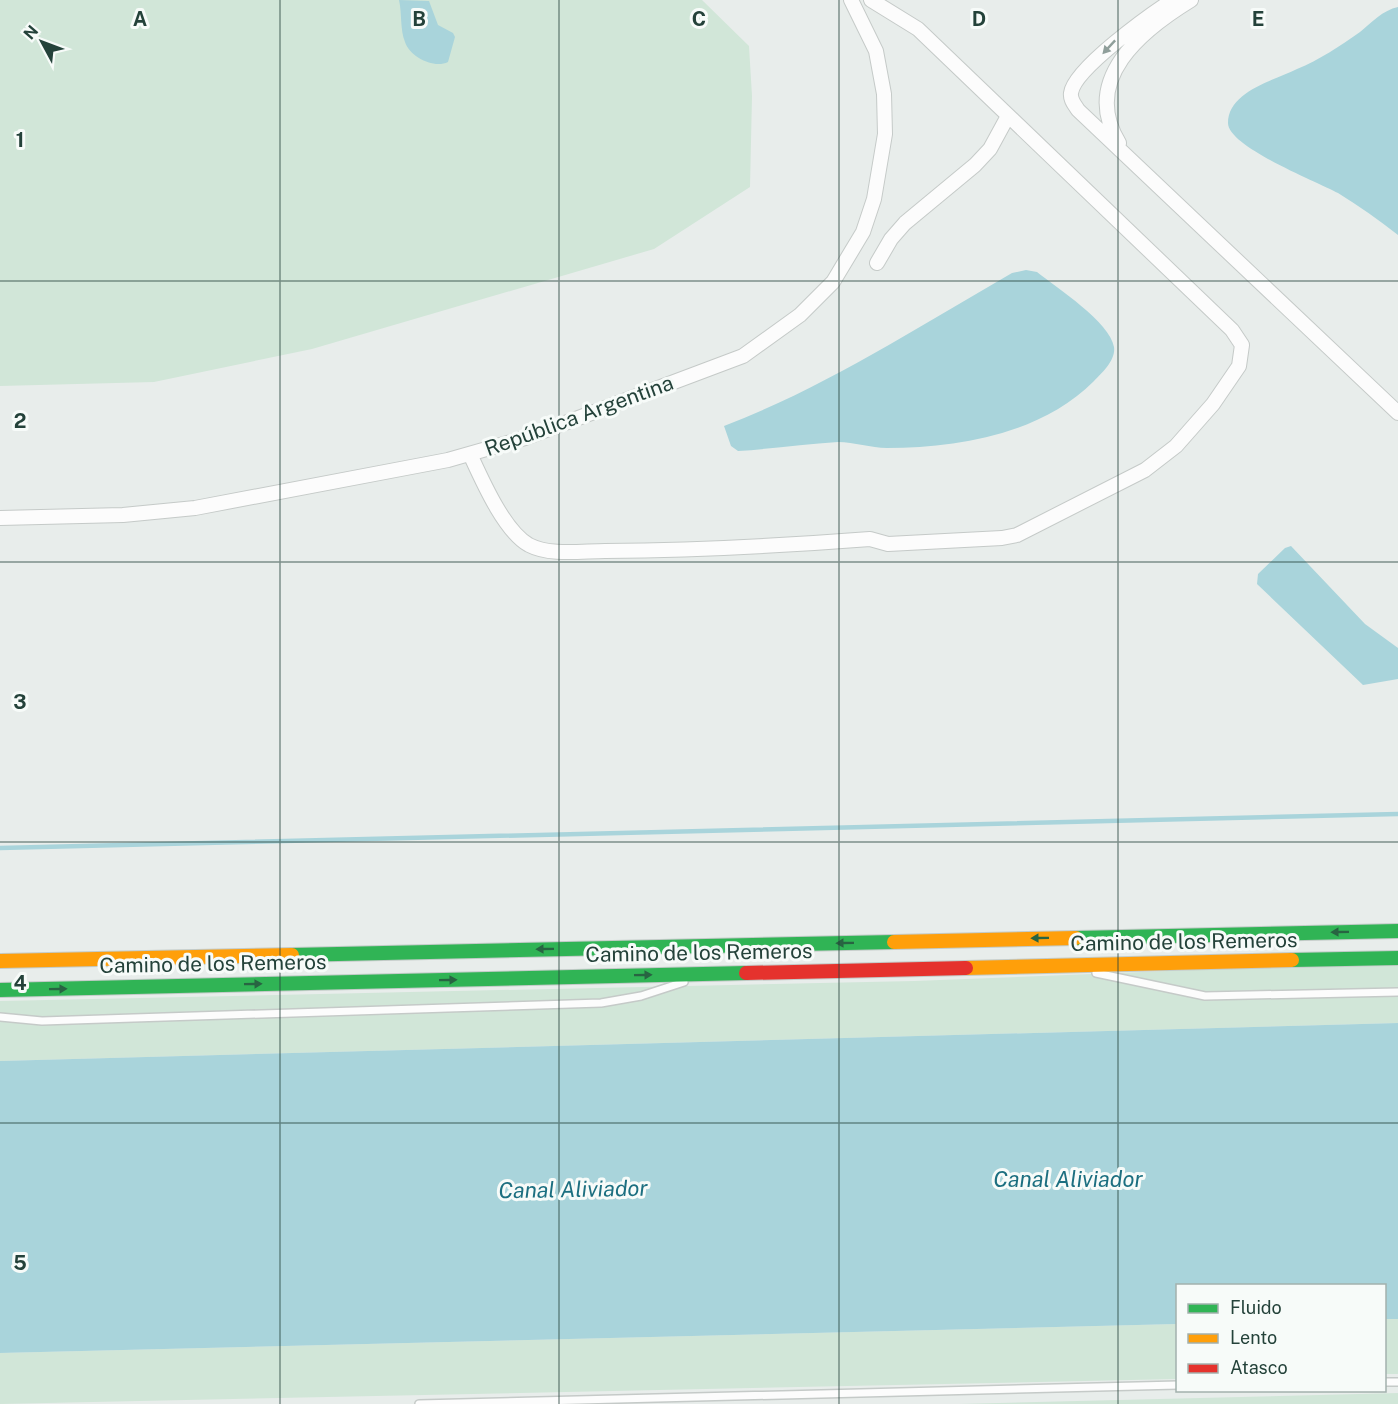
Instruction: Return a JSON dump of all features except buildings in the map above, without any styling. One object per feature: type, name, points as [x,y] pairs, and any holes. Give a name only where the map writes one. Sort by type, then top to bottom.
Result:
[{"type":"main road","name":"Camino de los Remeros","points":[[0,961],[1398,931]]},
{"type":"main road","name":"Camino de los Remeros","points":[[0,990],[1398,958]]},
{"type":"street","name":"República Argentina","points":[[0,518],[123,515],[195,508],[470,454],[525,438],[743,356],[800,315],[833,282],[863,232],[874,199],[885,134],[884,94],[876,51],[851,0]]},
{"type":"street","points":[[470,454],[485,487],[517,537],[530,546],[546,550],[751,549],[870,539],[888,544],[1002,538],[1017,535],[1145,471],[1176,446],[1213,404],[1239,366],[1242,345],[1232,330],[1192,289],[918,29],[871,0]]},
{"type":"street","points":[[1173,0],[1116,40],[1071,92],[1071,100],[1078,110],[1398,413]]},
{"type":"street","points":[[1125,153],[1109,121],[1110,80],[1126,51],[1143,32],[1191,0]]},
{"type":"street","points":[[877,263],[891,239],[905,223],[975,165],[990,149],[1008,116]]},
{"type":"lane","points":[[1065,966],[1205,996],[1398,992]]},
{"type":"lane","points":[[0,1017],[42,1021],[602,1003],[641,996],[707,974]]},
{"type":"lane","points":[[419,1404],[1176,1384]]},
{"type":"green space","points":[[0,0],[702,0],[749,46],[752,96],[750,187],[654,249],[312,349],[154,382],[0,386]]},
{"type":"green space","points":[[1398,966],[1398,1023],[0,1061],[0,1001],[914,981],[1218,969]]},
{"type":"green space","points":[[1386,1319],[1398,1319],[1398,1374],[1386,1374]]},
{"type":"green space","points":[[1176,1324],[1176,1379],[0,1404],[0,1353]]},
{"type":"green space","points":[[1398,1393],[1398,1404],[959,1404]]},
{"type":"water","points":[[399,0],[429,1],[438,25],[453,33],[455,37],[448,62],[430,63],[417,57],[408,47],[402,32]]},
{"type":"water","points":[[1398,7],[1398,235],[1338,193],[1276,163],[1242,143],[1232,132],[1228,123],[1230,112],[1236,103],[1254,88],[1321,57],[1360,32],[1382,14]]},
{"type":"water","points":[[1026,270],[1037,272],[1082,306],[1103,327],[1114,347],[1113,357],[1101,374],[1073,399],[1049,414],[998,434],[942,445],[887,448],[838,442],[738,451],[731,446],[724,426],[835,375],[1012,273]]},
{"type":"water","points":[[1291,546],[1365,624],[1398,648],[1398,679],[1363,685],[1257,584],[1258,574],[1285,548]]},
{"type":"water","name":"Canal Aliviador","points":[[1398,1023],[1398,1319],[1386,1319],[1386,1284],[1176,1284],[1176,1324],[0,1353],[0,1061]]},
{"type":"waterway","points":[[0,848],[1398,814]]},
{"type":"traffic: fast","points":[[1076,938],[1398,931]]},
{"type":"traffic: fast","points":[[292,955],[894,942]]},
{"type":"traffic: fast","points":[[1292,960],[1398,958]]},
{"type":"traffic: fast","points":[[0,990],[746,973]]},
{"type":"traffic: slow","points":[[894,942],[1076,938]]},
{"type":"traffic: slow","points":[[0,961],[292,955]]},
{"type":"traffic: slow","points":[[966,968],[1292,960]]},
{"type":"traffic: jam","points":[[746,973],[966,968]]}]
